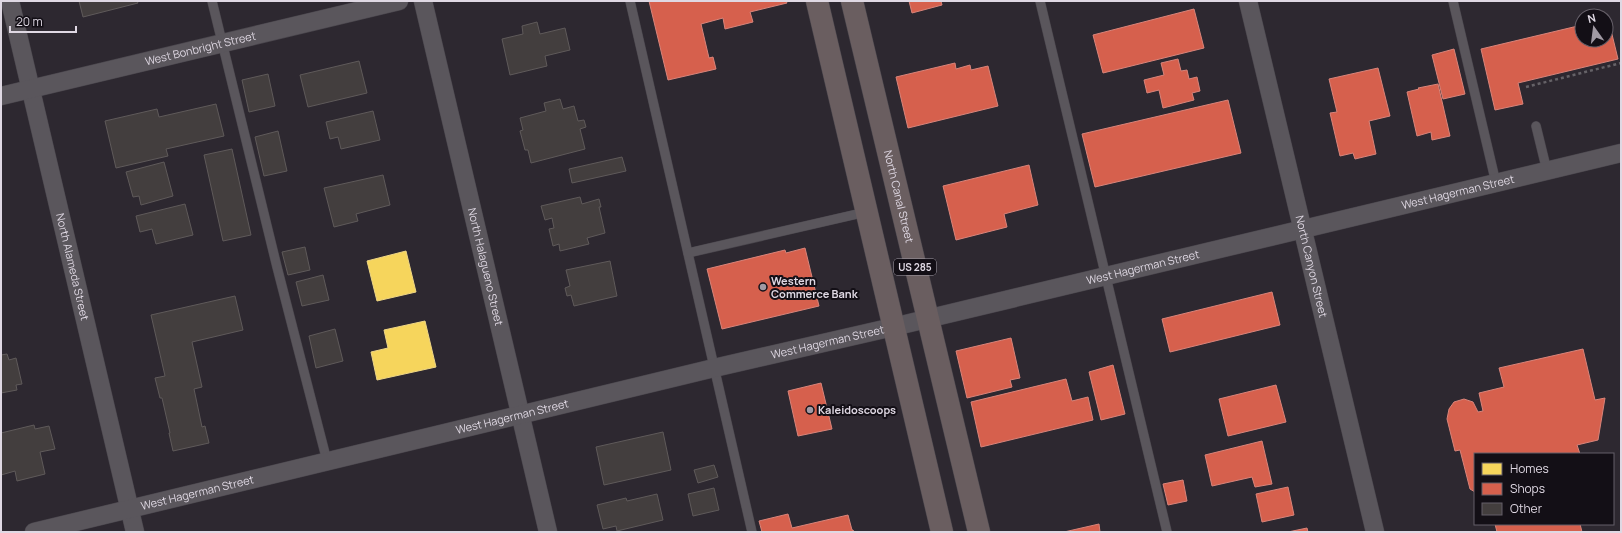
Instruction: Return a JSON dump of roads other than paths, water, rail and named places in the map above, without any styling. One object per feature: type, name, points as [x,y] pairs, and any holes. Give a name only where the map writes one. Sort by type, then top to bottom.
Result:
[{"type":"highway","name":"US 285","points":[[816,1],[942,532]]},
{"type":"highway","name":"North Canal Street","points":[[852,1],[979,532]]},
{"type":"street","name":"North Alameda Street","points":[[10,1],[135,532]]},
{"type":"street","name":"West Bonbright Street","points":[[1,96],[399,1]]},
{"type":"street","name":"North Halagueno Street","points":[[423,1],[548,532]]},
{"type":"street","name":"North Canyon Street","points":[[1248,1],[1374,532]]},
{"type":"street","name":"West Hagerman Street","points":[[34,532],[521,416],[714,368],[894,327],[1302,228],[1621,153]]},
{"type":"lane","points":[[212,1],[277,267],[327,461]]},
{"type":"lane","points":[[630,1],[752,532]]},
{"type":"lane","points":[[1040,1],[1167,532]]},
{"type":"lane","points":[[1453,1],[1496,183]]},
{"type":"lane","points":[[1536,126],[1546,171]]},
{"type":"lane","points":[[688,253],[866,212]]},
{"type":"place","name":"Western Commerce Bank","points":[[763,287]]},
{"type":"place","name":"Kaleidoscoops","points":[[810,410]]}]
